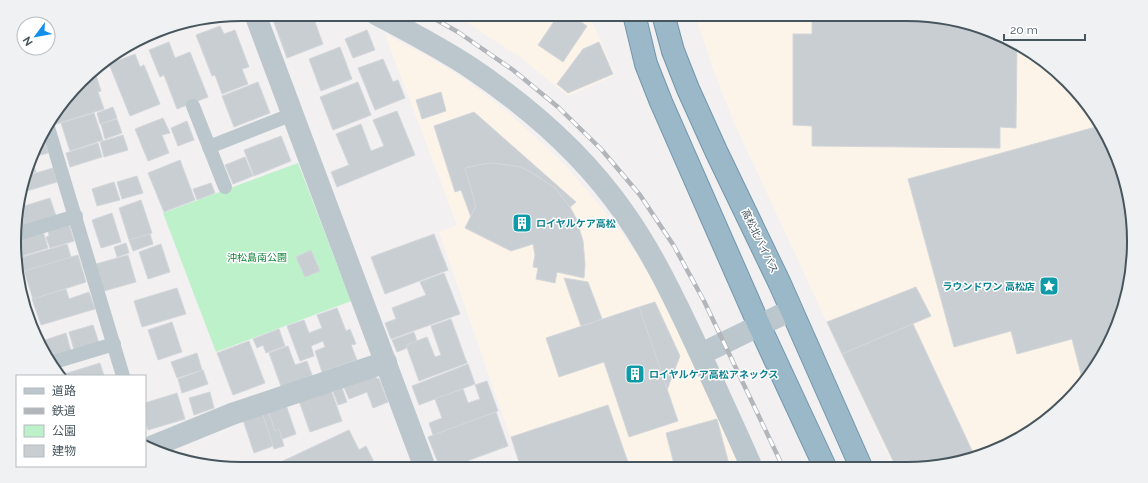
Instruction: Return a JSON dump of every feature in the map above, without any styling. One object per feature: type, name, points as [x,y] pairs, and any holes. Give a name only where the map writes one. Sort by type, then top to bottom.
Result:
[{"type":"highway","points":[[636,21],[646,64],[661,102],[759,325],[823,462]]},
{"type":"highway","name":"高松北バイパス","points":[[665,21],[673,51],[688,89],[792,310],[859,462]]},
{"type":"street","points":[[258,21],[423,462]]},
{"type":"street","points":[[389,21],[471,68],[506,93],[572,151],[599,180],[625,214],[646,247],[675,301],[701,354],[749,462]]},
{"type":"street","points":[[701,354],[792,310]]},
{"type":"street","points":[[156,445],[232,414],[386,362]]},
{"type":"lane","points":[[193,106],[225,187]]},
{"type":"lane","points":[[209,147],[292,114]]},
{"type":"lane","points":[[50,133],[123,375]]},
{"type":"lane","points":[[21,233],[76,216]]},
{"type":"lane","points":[[56,361],[114,344]]},
{"type":"shaded area","points":[[465,21],[592,21],[615,75],[568,96],[524,60]]},
{"type":"shaded area","points":[[697,21],[921,21],[950,25],[991,38],[1029,58],[1052,76],[1072,96],[1090,119],[1110,157],[1097,352],[1090,364],[1072,387],[1052,407],[1029,425],[991,445],[950,458],[921,462],[892,462],[733,120],[713,69]]},
{"type":"shaded area","points":[[385,34],[429,57],[463,78],[498,104],[562,162],[614,222],[636,253],[666,304],[738,462],[519,462],[439,232],[457,225]]},
{"type":"green space","name":"沖松島南公園","points":[[298,163],[351,301],[216,352],[163,213]]},
{"type":"building","points":[[273,21],[315,21],[323,44],[287,58]]},
{"type":"building","points":[[554,21],[580,21],[587,26],[563,62],[538,45]]},
{"type":"building","points":[[812,21],[921,21],[950,25],[991,38],[1017,51],[1016,128],[1000,127],[1000,148],[812,146],[812,126],[793,125],[793,34],[812,34]]},
{"type":"building","points":[[220,26],[224,34],[235,30],[249,67],[242,69],[248,84],[222,94],[215,75],[212,76],[196,35]]},
{"type":"building","points":[[367,30],[375,50],[353,58],[345,39]]},
{"type":"building","points":[[169,42],[175,58],[190,52],[208,97],[177,109],[164,75],[160,77],[149,50]]},
{"type":"building","points":[[599,42],[613,74],[568,93],[557,84],[583,49]]},
{"type":"building","points":[[340,47],[352,79],[321,91],[309,59]]},
{"type":"building","points":[[135,54],[140,67],[144,65],[160,104],[130,116],[109,65]]},
{"type":"building","points":[[383,59],[393,82],[398,80],[405,98],[375,110],[358,68]]},
{"type":"building","points":[[96,76],[101,91],[98,92],[104,109],[56,124],[58,119],[76,96]]},
{"type":"building","points":[[258,82],[270,113],[234,127],[222,96]]},
{"type":"building","points":[[358,82],[371,115],[333,130],[320,97]]},
{"type":"building","points":[[441,92],[446,111],[422,119],[416,100]]},
{"type":"building","points":[[113,107],[117,118],[100,124],[97,113]]},
{"type":"building","points":[[397,111],[415,155],[337,187],[331,172],[349,165],[336,134],[361,124],[371,151],[384,146],[373,120]]},
{"type":"building","points":[[474,112],[576,202],[570,207],[555,188],[521,167],[492,163],[478,165],[465,168],[476,206],[471,217],[461,190],[455,192],[434,126]]},
{"type":"building","points":[[94,113],[103,140],[70,151],[61,123]]},
{"type":"building","points":[[163,118],[170,133],[162,135],[169,153],[148,161],[135,129]]},
{"type":"building","points":[[117,119],[122,133],[105,139],[101,124]]},
{"type":"building","points":[[187,121],[194,140],[178,146],[171,128]]},
{"type":"building","points":[[1095,127],[1110,157],[1123,198],[1127,227],[1127,256],[1123,285],[1110,326],[1097,352],[1081,376],[1072,339],[1017,354],[1011,331],[954,347],[908,179]]},
{"type":"building","points":[[123,135],[128,150],[104,157],[100,142]]},
{"type":"building","points":[[281,136],[291,161],[254,176],[244,150]]},
{"type":"building","points":[[45,143],[48,153],[39,155]]},
{"type":"building","points":[[98,143],[102,157],[70,167],[66,153]]},
{"type":"building","points":[[245,157],[253,176],[233,184],[225,165]]},
{"type":"building","points":[[180,160],[195,200],[164,212],[148,173]]},
{"type":"building","name":"ロイヤルケア高松","points":[[492,163],[521,167],[555,188],[570,207],[576,218],[583,241],[585,264],[584,278],[557,272],[555,283],[536,279],[538,268],[533,267],[535,255],[533,244],[511,251],[465,228],[476,206],[465,168]]},
{"type":"building","points":[[53,168],[57,182],[27,191],[32,174]]},
{"type":"building","points":[[137,176],[143,193],[122,199],[117,182]]},
{"type":"building","points":[[114,182],[120,200],[97,206],[92,189]]},
{"type":"building","points":[[211,183],[215,193],[197,200],[193,189]]},
{"type":"building","points":[[50,198],[56,216],[21,228],[24,206]]},
{"type":"building","points":[[141,200],[152,233],[129,240],[119,208]]},
{"type":"building","points":[[112,213],[121,242],[101,248],[92,220]]},
{"type":"building","points":[[69,223],[74,241],[50,248],[46,237],[49,236],[48,230]]},
{"type":"building","points":[[43,231],[48,248],[22,256],[21,239]]},
{"type":"building","points":[[150,234],[153,244],[133,251],[129,240]]},
{"type":"building","points":[[434,234],[448,270],[385,294],[371,257]]},
{"type":"building","points":[[126,243],[129,253],[117,257],[114,247]]},
{"type":"building","points":[[67,244],[71,257],[23,272],[21,257]]},
{"type":"building","points":[[161,244],[170,272],[148,279],[139,252]]},
{"type":"building","points":[[311,250],[320,271],[305,277],[296,257]]},
{"type":"building","points":[[78,255],[86,282],[33,299],[24,271]]},
{"type":"building","points":[[128,255],[136,282],[104,291],[96,264]]},
{"type":"building","points":[[444,273],[460,314],[391,339],[385,323],[396,319],[392,308],[426,295],[420,282]]},
{"type":"building","points":[[564,278],[588,282],[602,319],[581,326]]},
{"type":"building","points":[[916,287],[931,316],[842,354],[827,322]]},
{"type":"building","points":[[177,288],[186,314],[142,327],[134,301]]},
{"type":"building","points":[[66,289],[69,299],[89,292],[95,309],[41,325],[32,299]]},
{"type":"building","points":[[655,302],[680,356],[667,390],[639,307]]},
{"type":"building","name":"ロイヤルケア高松アネックス","points":[[639,307],[678,421],[629,437],[604,362],[559,377],[546,338]]},
{"type":"building","points":[[337,308],[346,331],[350,329],[356,344],[351,345],[357,360],[322,372],[315,351],[325,347],[323,341],[311,346],[314,356],[300,361],[287,326],[304,320],[309,333],[322,328],[317,315]]},
{"type":"building","points":[[451,319],[467,363],[419,381],[406,345],[427,337],[435,357],[441,355],[431,326]]},
{"type":"building","points":[[172,322],[182,352],[158,360],[148,330]]},
{"type":"building","points":[[913,324],[972,451],[950,458],[921,462],[894,462],[842,354]]},
{"type":"building","points":[[93,325],[99,343],[74,350],[69,332]]},
{"type":"building","points":[[279,329],[285,346],[266,353],[263,345],[257,348],[253,339]]},
{"type":"building","points":[[414,332],[417,341],[406,345],[407,348],[397,352],[392,340]]},
{"type":"building","points":[[66,333],[71,351],[53,356],[45,340]]},
{"type":"building","points":[[249,341],[265,383],[233,395],[217,353]]},
{"type":"building","points":[[288,346],[295,365],[307,361],[313,378],[282,389],[269,353]]},
{"type":"building","points":[[197,353],[202,370],[177,378],[171,362]]},
{"type":"building","points":[[100,363],[104,375],[66,375],[65,374]]},
{"type":"building","points":[[468,364],[475,384],[419,405],[412,386]]},
{"type":"building","points":[[203,370],[208,384],[182,393],[178,379]]},
{"type":"building","points":[[373,376],[379,379],[388,402],[373,408],[367,392],[349,399],[343,385]]},
{"type":"building","points":[[487,381],[498,411],[433,435],[429,423],[442,418],[435,399],[463,389],[468,403],[480,399],[475,385]]},
{"type":"building","points":[[342,388],[347,402],[338,405],[333,391]]},
{"type":"building","points":[[331,390],[342,421],[310,432],[299,401]]},
{"type":"building","points":[[210,392],[214,408],[194,415],[189,398]]},
{"type":"building","points":[[177,393],[185,419],[148,430],[146,423],[146,403]]},
{"type":"building","points":[[286,405],[296,434],[282,439],[279,429],[275,431],[268,411]]},
{"type":"building","points":[[608,405],[628,462],[519,462],[511,437]]},
{"type":"building","points":[[268,411],[275,431],[279,429],[284,446],[274,449],[262,413]]},
{"type":"building","points":[[496,412],[508,446],[464,462],[438,462],[428,437]]},
{"type":"building","points":[[262,413],[273,446],[254,453],[243,420]]},
{"type":"building","points":[[717,419],[728,462],[673,462],[666,433]]},
{"type":"building","points":[[349,430],[359,450],[366,446],[374,462],[281,462]]},
{"type":"railway","points":[[438,21],[458,32],[513,70],[558,107],[601,149],[640,195],[674,246],[704,301],[781,462]]},
{"type":"place","name":"ロイヤルケア高松","points":[[522,223]]},
{"type":"place","name":"ラウンドワン 高松店","points":[[1049,286]]},
{"type":"place","name":"ロイヤルケア高松アネックス","points":[[635,374]]}]
